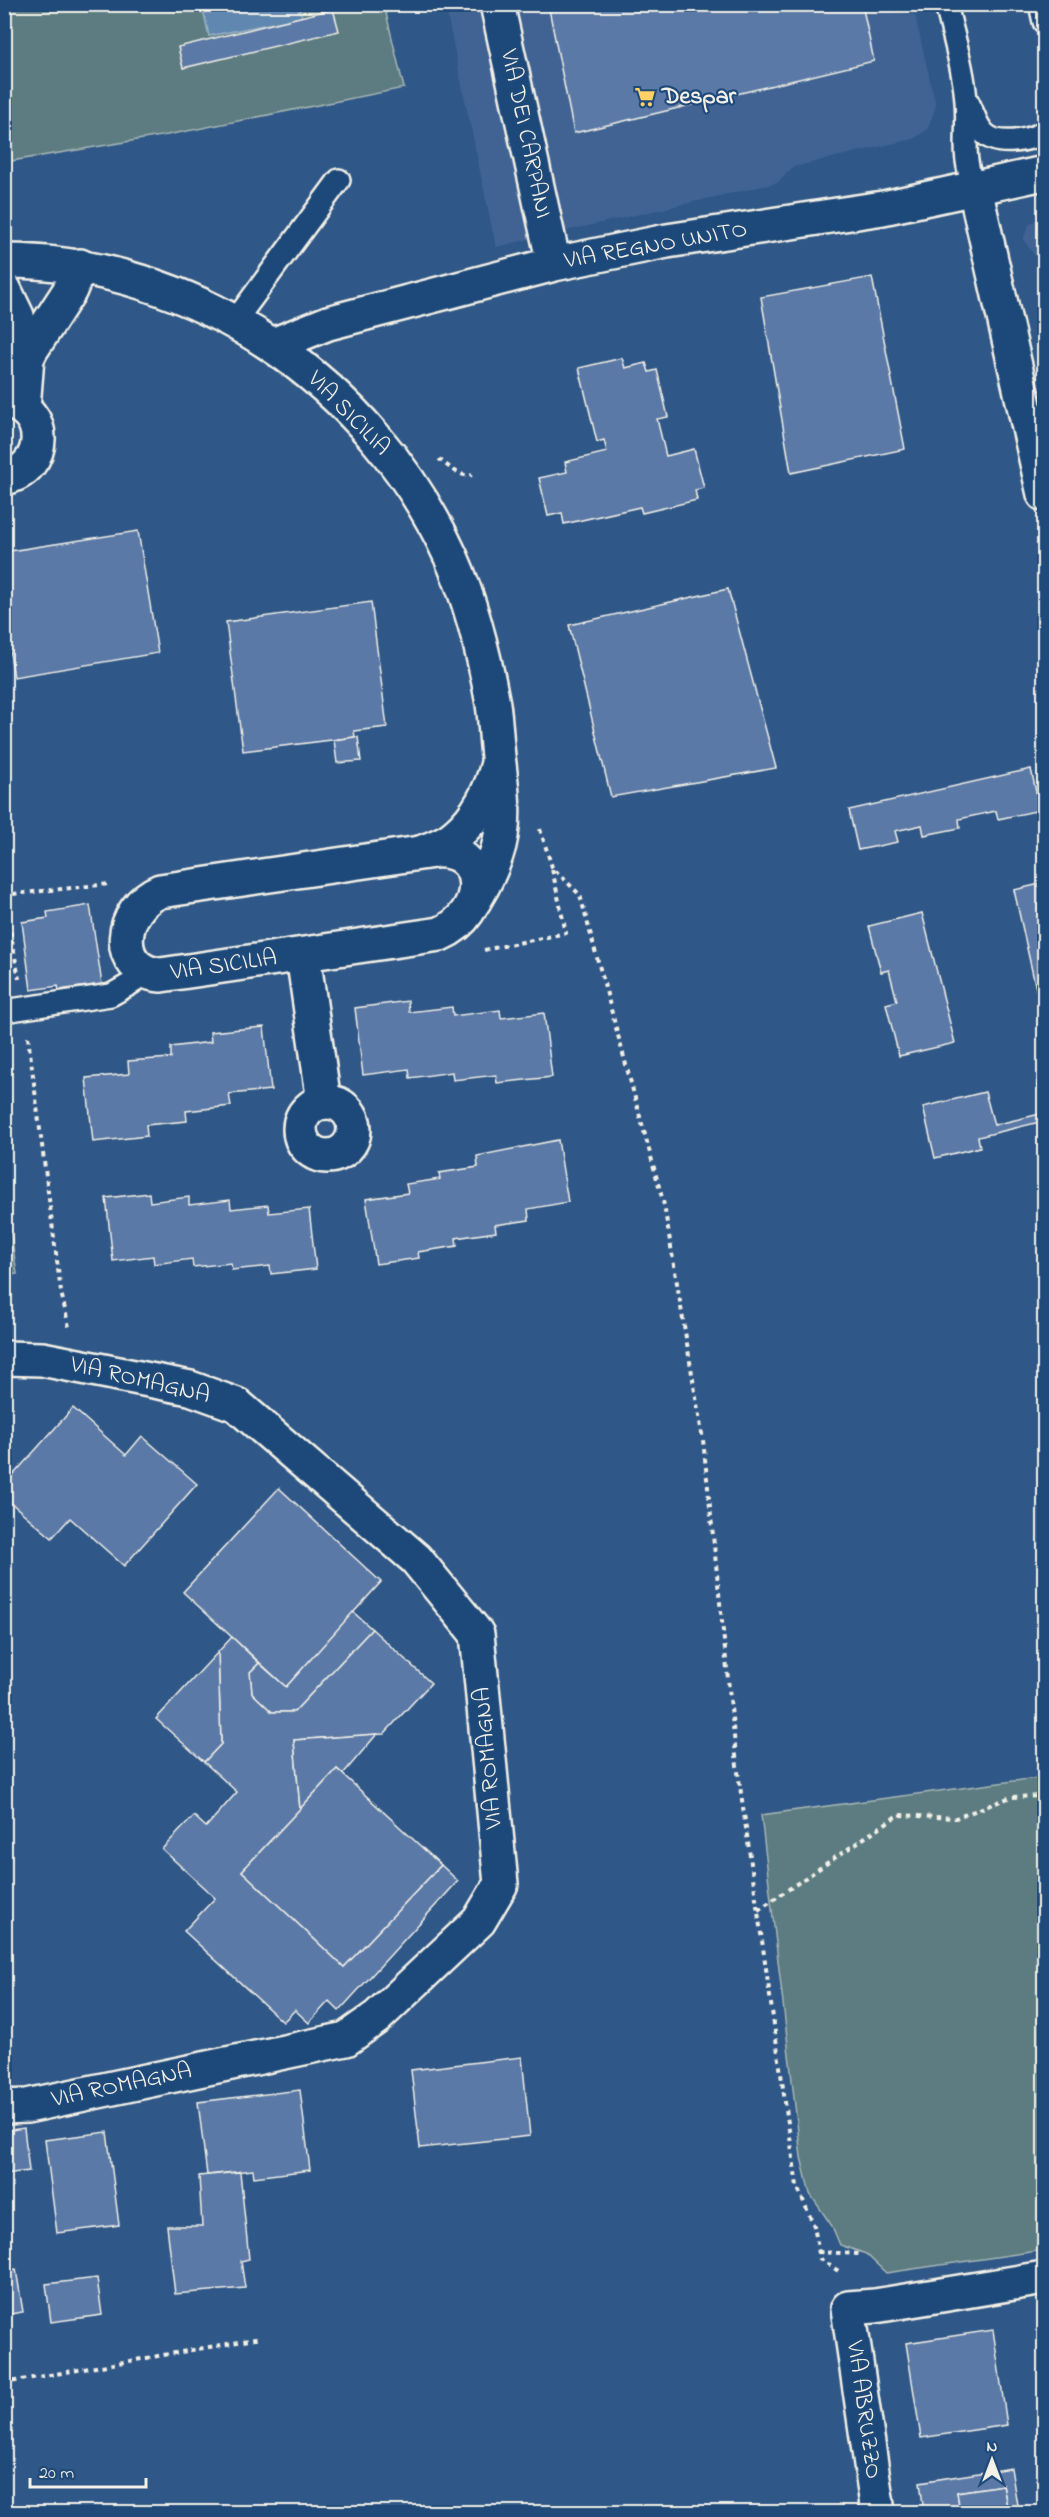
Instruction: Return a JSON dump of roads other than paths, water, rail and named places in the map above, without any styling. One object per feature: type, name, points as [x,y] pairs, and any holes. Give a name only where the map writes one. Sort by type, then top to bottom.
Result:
[{"type":"street","name":"VIA DEI CARPANI","points":[[497,4],[554,264]]},
{"type":"street","name":"VIA REGNO UNITO","points":[[273,345],[328,323],[554,264],[667,241],[883,208],[1042,173]]},
{"type":"street","points":[[975,189],[1044,494]]},
{"type":"street","name":"VIA SICILIA","points":[[4,261],[80,267],[108,272],[161,288],[235,321],[273,345],[328,387],[362,422],[402,470],[443,539],[460,577],[480,638],[497,732],[498,761],[504,799],[502,836],[494,864],[474,901],[461,922],[440,934],[171,974],[154,974],[136,965],[128,948],[128,924],[136,908],[154,894],[166,890],[422,852],[449,851],[465,861],[474,877],[474,901]]},
{"type":"street","points":[[4,478],[18,474],[29,465],[37,448],[37,429],[32,418],[14,404],[27,358],[36,340],[70,290],[80,267]]},
{"type":"street","points":[[4,289],[17,316],[27,358]]},
{"type":"street","name":"VIA SICILIA","points":[[422,852],[444,844],[465,827],[488,792],[498,761]]},
{"type":"street","points":[[303,955],[324,1102]]},
{"type":"street","name":"VIA ROMAGNA","points":[[4,1358],[42,1359],[189,1388],[237,1405],[416,1559],[477,1634],[501,1884],[479,1921],[377,2017],[346,2039],[27,2106],[4,2107]]},
{"type":"street","name":"VIA ABRUZZO","points":[[878,2512],[848,2308],[875,2306],[1044,2278]]},
{"type":"lane","points":[[946,4],[966,99],[965,154],[967,169],[975,189]]},
{"type":"lane","points":[[1040,4],[1044,22]]},
{"type":"lane","points":[[966,99],[981,129],[991,138],[1014,140],[1044,132]]},
{"type":"lane","points":[[235,321],[339,180]]},
{"type":"lane","points":[[14,1010],[111,995],[132,983],[142,970]]},
{"type":"place","name":"Despar","points":[[645,97]]}]
